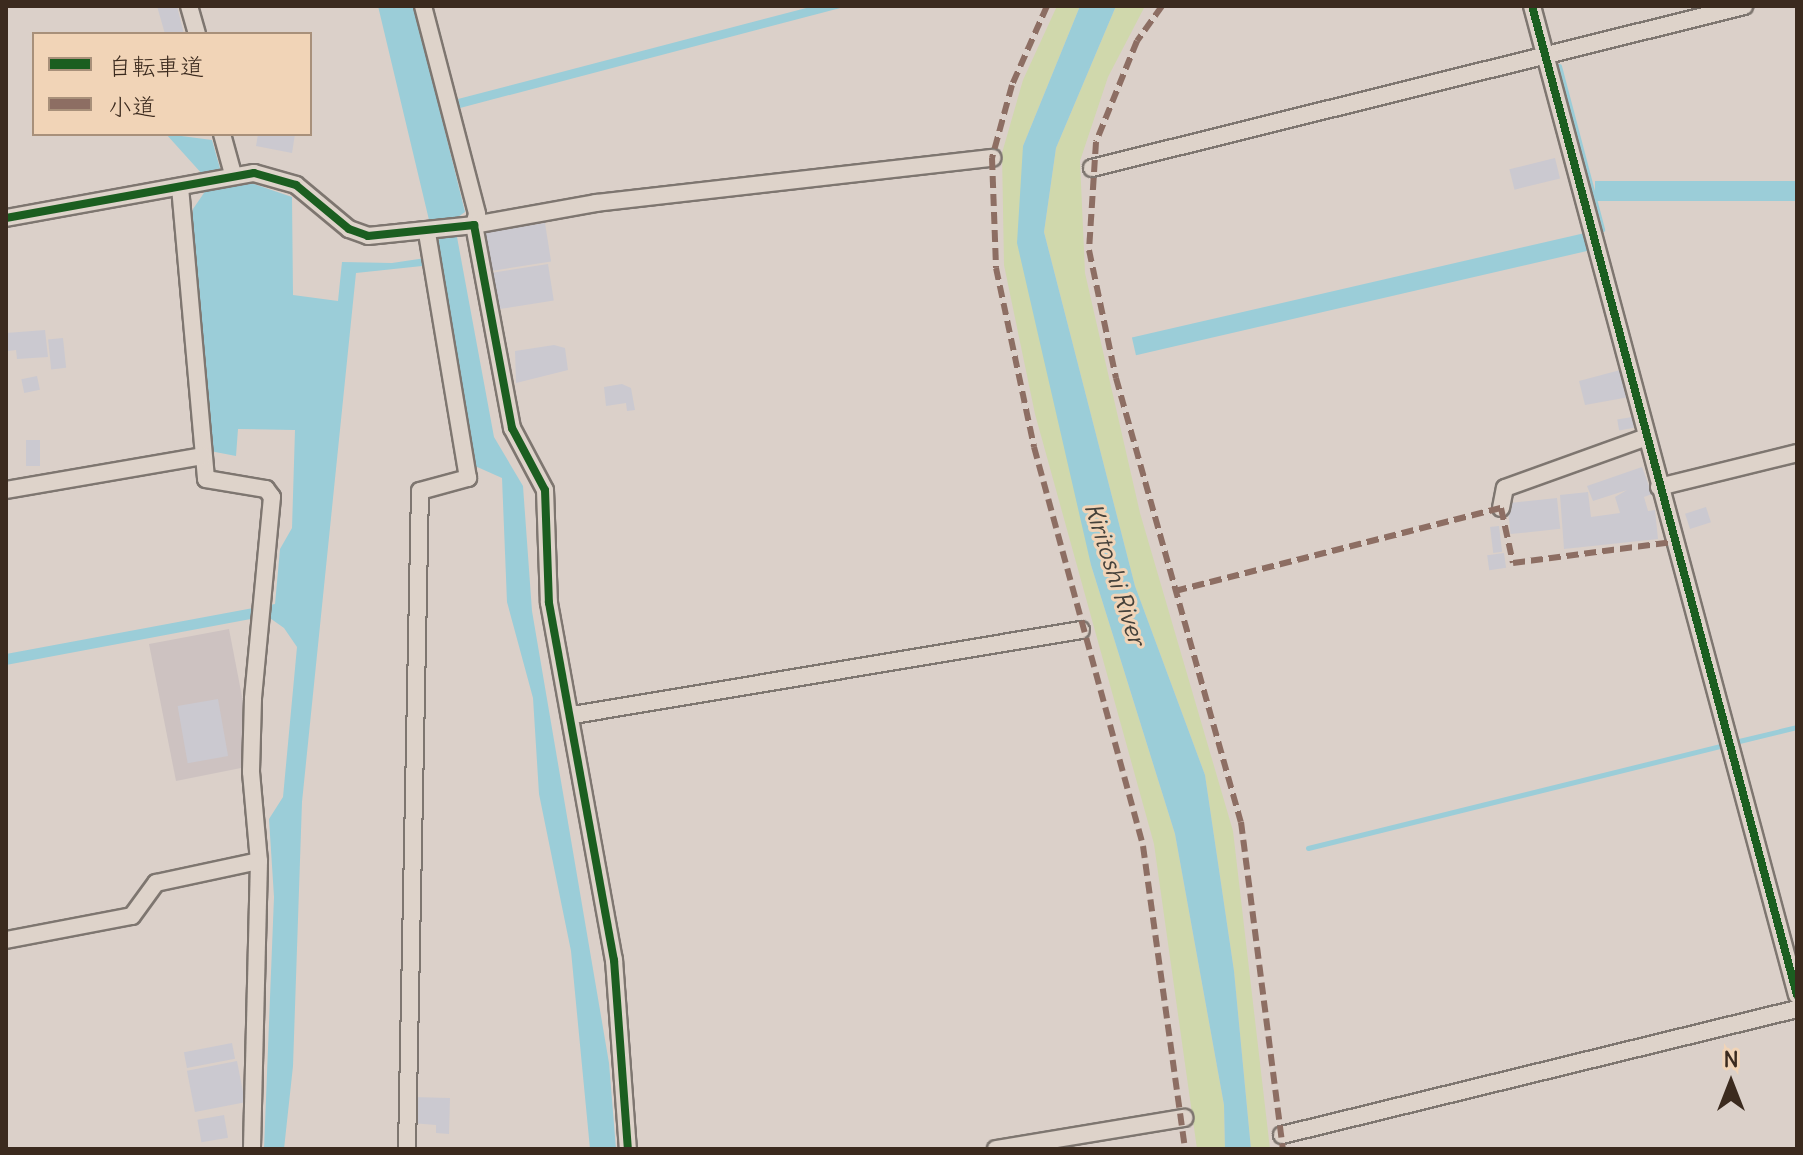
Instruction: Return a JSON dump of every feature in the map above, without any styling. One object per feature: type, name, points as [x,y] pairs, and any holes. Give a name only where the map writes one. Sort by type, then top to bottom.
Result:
[{"type":"street","points":[[189,6],[196,32]]},
{"type":"street","points":[[423,6],[477,214],[467,226]]},
{"type":"street","points":[[1532,6],[1797,995]]},
{"type":"street","points":[[1092,168],[1744,6]]},
{"type":"street","points":[[222,136],[228,175]]},
{"type":"street","points":[[6,218],[180,187],[228,175],[276,175],[349,229],[368,236],[433,231],[596,203],[992,158]]},
{"type":"street","points":[[180,187],[206,479],[266,489],[272,497],[260,620],[251,772],[259,861],[252,1149]]},
{"type":"street","points":[[467,226],[512,428],[545,490],[549,603],[573,715],[614,960],[628,1149]]},
{"type":"street","points":[[407,1149],[420,491],[468,478],[453,411],[433,231]]},
{"type":"street","points":[[1501,508],[1505,488],[1647,437]]},
{"type":"street","points":[[1659,487],[1797,453]]},
{"type":"street","points":[[6,490],[203,456]]},
{"type":"street","points":[[573,715],[1081,630]]},
{"type":"street","points":[[6,940],[132,916],[156,883],[259,861]]},
{"type":"street","points":[[1282,1135],[1797,1009]]},
{"type":"street","points":[[996,1149],[1184,1118]]},
{"type":"shaded area","points":[[229,629],[244,707],[241,768],[176,781],[149,644]]},
{"type":"green space","points":[[1057,6],[1080,6],[1023,146],[1091,565],[1175,834],[1224,1105],[1225,1149],[1197,1149],[1154,844],[1035,414],[1004,265],[1002,153],[1023,80]]},
{"type":"green space","points":[[1116,6],[1145,6],[1108,77],[1080,161],[1085,273],[1140,513],[1233,831],[1270,1149],[1251,1149],[1234,971],[1205,775],[1135,586],[1044,232],[1056,148]]},
{"type":"water","points":[[378,6],[414,6],[465,212],[455,219],[457,237],[494,437],[523,486],[532,611],[609,1063],[616,1149],[590,1149],[571,951],[539,794],[533,698],[507,602],[502,478],[475,466],[441,264],[356,273],[302,802],[293,1066],[284,1149],[264,1149],[274,897],[269,819],[283,797],[297,647],[284,628],[267,616],[6,665],[6,654],[275,604],[280,549],[292,528],[295,430],[238,429],[236,456],[210,451],[189,237],[193,209],[206,190],[203,175],[168,136],[212,140],[225,186],[248,182],[292,197],[293,295],[338,301],[342,262],[392,263],[439,256],[439,223],[429,220]]},
{"type":"water","points":[[814,6],[848,6],[460,108],[458,99]]},
{"type":"water","name":"Kiritoshi River","points":[[1080,6],[1116,6],[1056,148],[1044,232],[1135,586],[1205,775],[1234,971],[1251,1149],[1225,1149],[1224,1105],[1175,834],[1091,565],[1017,243],[1023,146]]},
{"type":"water","points":[[1595,181],[1797,181],[1797,201],[1595,201]]},
{"type":"water","points":[[1585,233],[1589,251],[1136,355],[1132,338]]},
{"type":"building","points":[[157,6],[177,6],[184,32],[164,32]]},
{"type":"building","points":[[258,136],[295,136],[292,153],[256,146]]},
{"type":"building","points":[[1555,158],[1560,178],[1514,190],[1509,169]]},
{"type":"building","points":[[545,223],[551,262],[490,271],[484,233]]},
{"type":"building","points":[[548,264],[554,301],[497,310],[491,273]]},
{"type":"building","points":[[45,330],[48,357],[17,359],[16,350],[8,351],[6,333]]},
{"type":"building","points":[[63,338],[66,368],[51,369],[48,340]]},
{"type":"building","points":[[554,345],[565,348],[568,370],[516,383],[515,351]]},
{"type":"building","points":[[1624,369],[1629,397],[1585,405],[1579,381]]},
{"type":"building","points":[[37,376],[40,390],[24,393],[21,379]]},
{"type":"building","points":[[622,384],[631,388],[635,410],[627,411],[626,403],[606,406],[604,387]]},
{"type":"building","points":[[1632,417],[1634,428],[1619,430],[1617,420]]},
{"type":"building","points":[[26,440],[40,440],[40,466],[26,466]]},
{"type":"building","points":[[1642,467],[1652,494],[1644,497],[1648,511],[1655,510],[1658,539],[1564,549],[1560,495],[1588,492],[1591,517],[1620,513],[1615,497],[1627,490],[1593,501],[1587,486]]},
{"type":"building","points":[[1557,498],[1560,529],[1511,534],[1507,503]]},
{"type":"building","points":[[1706,507],[1711,522],[1690,529],[1685,514]]},
{"type":"building","points":[[1499,526],[1502,552],[1493,553],[1490,527]]},
{"type":"building","points":[[1504,553],[1506,568],[1489,570],[1487,555]]},
{"type":"building","points":[[218,699],[228,756],[188,763],[178,706]]},
{"type":"building","points":[[232,1043],[235,1059],[187,1068],[184,1052]]},
{"type":"building","points":[[237,1061],[245,1102],[195,1112],[187,1071]]},
{"type":"building","points":[[412,1097],[450,1098],[449,1134],[436,1133],[436,1125],[411,1123]]},
{"type":"building","points":[[224,1115],[228,1138],[201,1142],[197,1120]]},
{"type":"waterway","points":[[1559,66],[1602,229]]},
{"type":"waterway","points":[[1739,741],[1797,727]]},
{"type":"waterway","points":[[1308,848],[1719,746]]},
{"type":"marked path","points":[[1047,6],[1012,85],[992,158],[996,268],[1034,447],[1143,846],[1185,1149]]},
{"type":"marked path","points":[[1162,6],[1137,41],[1096,142],[1089,250],[1116,378],[1241,822],[1283,1149]]},
{"type":"marked path","points":[[1175,591],[1501,508],[1513,563],[1673,542]]},
{"type":"cycle path","points":[[1532,6],[1797,995]]},
{"type":"cycle path","points":[[6,218],[254,173],[296,185],[349,229],[368,236],[474,225],[512,428],[545,490],[549,603],[614,960],[628,1149]]}]
